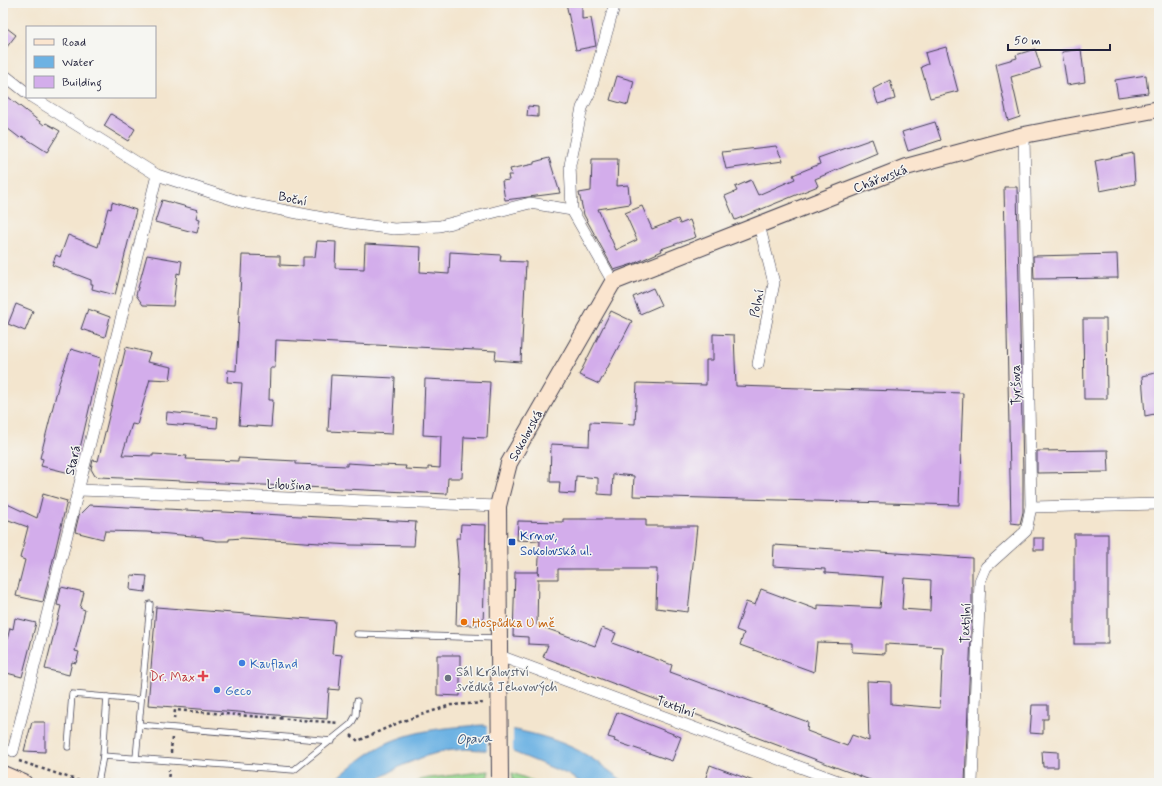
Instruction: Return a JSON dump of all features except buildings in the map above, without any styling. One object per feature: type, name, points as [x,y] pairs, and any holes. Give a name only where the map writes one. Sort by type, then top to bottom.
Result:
[{"type":"street","points":[[613,282],[572,210],[570,165],[582,108],[590,92],[616,3]]},
{"type":"street","points":[[3,74],[26,92]]},
{"type":"street","name":"Boční","points":[[34,98],[157,175],[241,202],[349,223],[394,229],[440,226],[530,203],[572,210]]},
{"type":"street","name":"Chářovská","points":[[613,282],[906,167],[1024,135],[1159,109]]},
{"type":"street","name":"Tyršova","points":[[1024,135],[1031,507]]},
{"type":"street","name":"Stará","points":[[13,755],[157,175]]},
{"type":"street","name":"Polní","points":[[758,364],[774,283],[759,225]]},
{"type":"street","name":"Sokolovská","points":[[501,777],[499,707],[500,656],[498,506],[509,463],[613,282]]},
{"type":"street","name":"Libušina","points":[[79,490],[498,506]]},
{"type":"street","points":[[1031,507],[1159,504]]},
{"type":"street","name":"Textilní","points":[[972,783],[980,581],[986,567],[1026,531],[1031,507]]},
{"type":"street","name":"Textilní","points":[[500,656],[843,783]]},
{"type":"street","points":[[3,774],[24,783]]},
{"type":"lane","points":[[136,758],[140,700],[150,604]]},
{"type":"lane","points":[[357,634],[499,638]]},
{"type":"lane","points":[[68,747],[72,694],[140,700]]},
{"type":"lane","points":[[98,782],[103,756],[107,696]]},
{"type":"lane","points":[[103,756],[290,771],[298,768],[351,724],[356,715],[357,702]]},
{"type":"lane","points":[[138,725],[332,741]]},
{"type":"path","points":[[168,783],[175,710],[338,721],[358,741],[400,722],[452,705],[499,707]]},
{"type":"path","points":[[13,755],[76,780],[83,782],[90,779],[98,782]]},
{"type":"green space","points":[[489,771],[486,783],[415,783],[422,779]]},
{"type":"green space","points":[[512,773],[539,783],[514,783]]},
{"type":"water","name":"Opava","points":[[484,725],[538,735],[564,744],[598,762],[626,783],[582,783],[567,774],[513,752],[466,749],[444,751],[426,756],[403,765],[371,783],[331,783],[376,749],[401,738],[442,728]]},
{"type":"pier","points":[[487,724],[513,727],[513,754],[487,753]]},
{"type":"place","name":"Krnov, Sokolovská ul.","points":[[512,542]]},
{"type":"place","name":"Hospůdka U mě","points":[[464,622]]},
{"type":"place","name":"Kaufland","points":[[242,663]]},
{"type":"place","name":"Dr. Max","points":[[203,676]]},
{"type":"place","name":"Sál Království svědků Jehovových","points":[[448,678]]},
{"type":"place","name":"Geco","points":[[217,690]]}]
